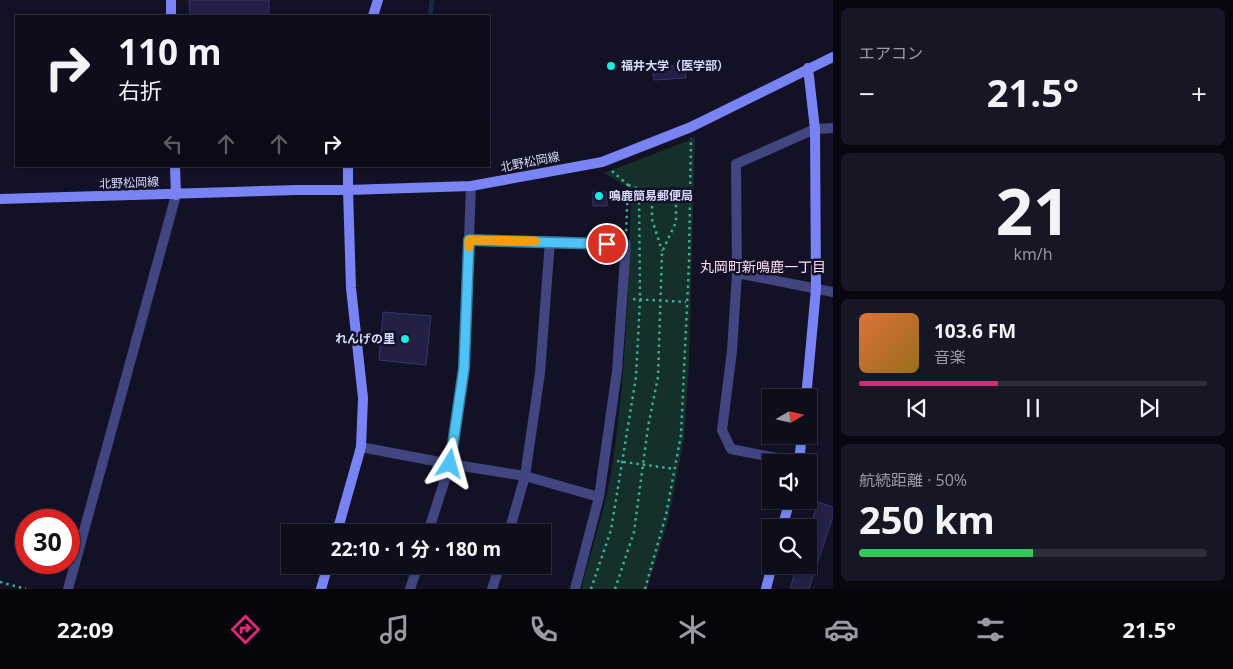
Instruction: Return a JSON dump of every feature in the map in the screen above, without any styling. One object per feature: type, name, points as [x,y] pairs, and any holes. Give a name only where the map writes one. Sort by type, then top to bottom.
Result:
[{"type":"street","points":[[171,0],[171,15]]},
{"type":"street","points":[[373,15],[378,0]]},
{"type":"street","name":"北野松岡線","points":[[0,200],[472,186],[602,162],[692,127],[833,57]]},
{"type":"street","points":[[807,389],[816,289],[815,129],[808,68]]},
{"type":"street","points":[[762,455],[731,449],[722,430],[732,350],[737,273],[736,164],[815,129],[833,128]]},
{"type":"street","points":[[68,589],[176,194],[175,167]]},
{"type":"street","points":[[339,524],[361,447],[363,398],[351,288],[348,167]]},
{"type":"street","points":[[431,524],[450,464],[464,368],[472,186]]},
{"type":"street","points":[[469,240],[626,244],[618,371],[598,497],[574,589]]},
{"type":"street","points":[[511,524],[525,476],[540,373],[550,241]]},
{"type":"street","points":[[737,273],[833,292]]},
{"type":"street","points":[[361,447],[525,476],[598,497]]},
{"type":"street","points":[[321,589],[325,574]]},
{"type":"street","points":[[410,589],[415,574]]},
{"type":"street","points":[[492,589],[497,574]]},
{"type":"street","points":[[766,589],[770,574]]},
{"type":"path","points":[[645,589],[666,515],[681,435],[692,127]]},
{"type":"path","points":[[602,162],[628,185],[652,192],[676,193],[690,191]]},
{"type":"path","points":[[626,244],[628,185]]},
{"type":"path","points":[[615,589],[634,532],[658,377],[662,252],[652,219],[652,192]]},
{"type":"path","points":[[662,252],[676,222],[676,193]]},
{"type":"path","points":[[622,299],[686,302]]},
{"type":"path","points":[[604,460],[674,469]]},
{"type":"path","points":[[0,582],[26,589]]},
{"type":"green space","points":[[695,138],[689,363],[684,439],[668,521],[647,589],[581,589],[602,514],[612,468],[621,398],[626,328],[631,189],[604,173]]},
{"type":"building","points":[[189,0],[269,0],[269,15],[190,15]]},
{"type":"building","points":[[685,65],[686,78],[654,80],[653,67]]},
{"type":"building","points":[[593,192],[607,192],[607,206],[593,206]]},
{"type":"building","points":[[383,312],[431,316],[426,365],[379,360]]},
{"type":"building","points":[[818,502],[833,507],[833,516],[817,565],[817,519],[813,519]]},
{"type":"building","points":[[794,574],[814,574],[809,589],[790,589]]},
{"type":"waterway","points":[[430,15],[432,0]]},
{"type":"slow traffic","points":[[469,247],[469,240],[535,241]]},
{"type":"place","name":"福井大学（医学部）","points":[[611,66]]},
{"type":"place","name":"鳴鹿簡易郵便局","points":[[599,196]]},
{"type":"place","name":"れんげの里","points":[[405,339]]},
{"type":"district","name":"丸岡町新鳴鹿一丁目","points":[[763,267]]},
{"type":"route","points":[[450,464],[464,368],[469,240],[607,244]]}]
